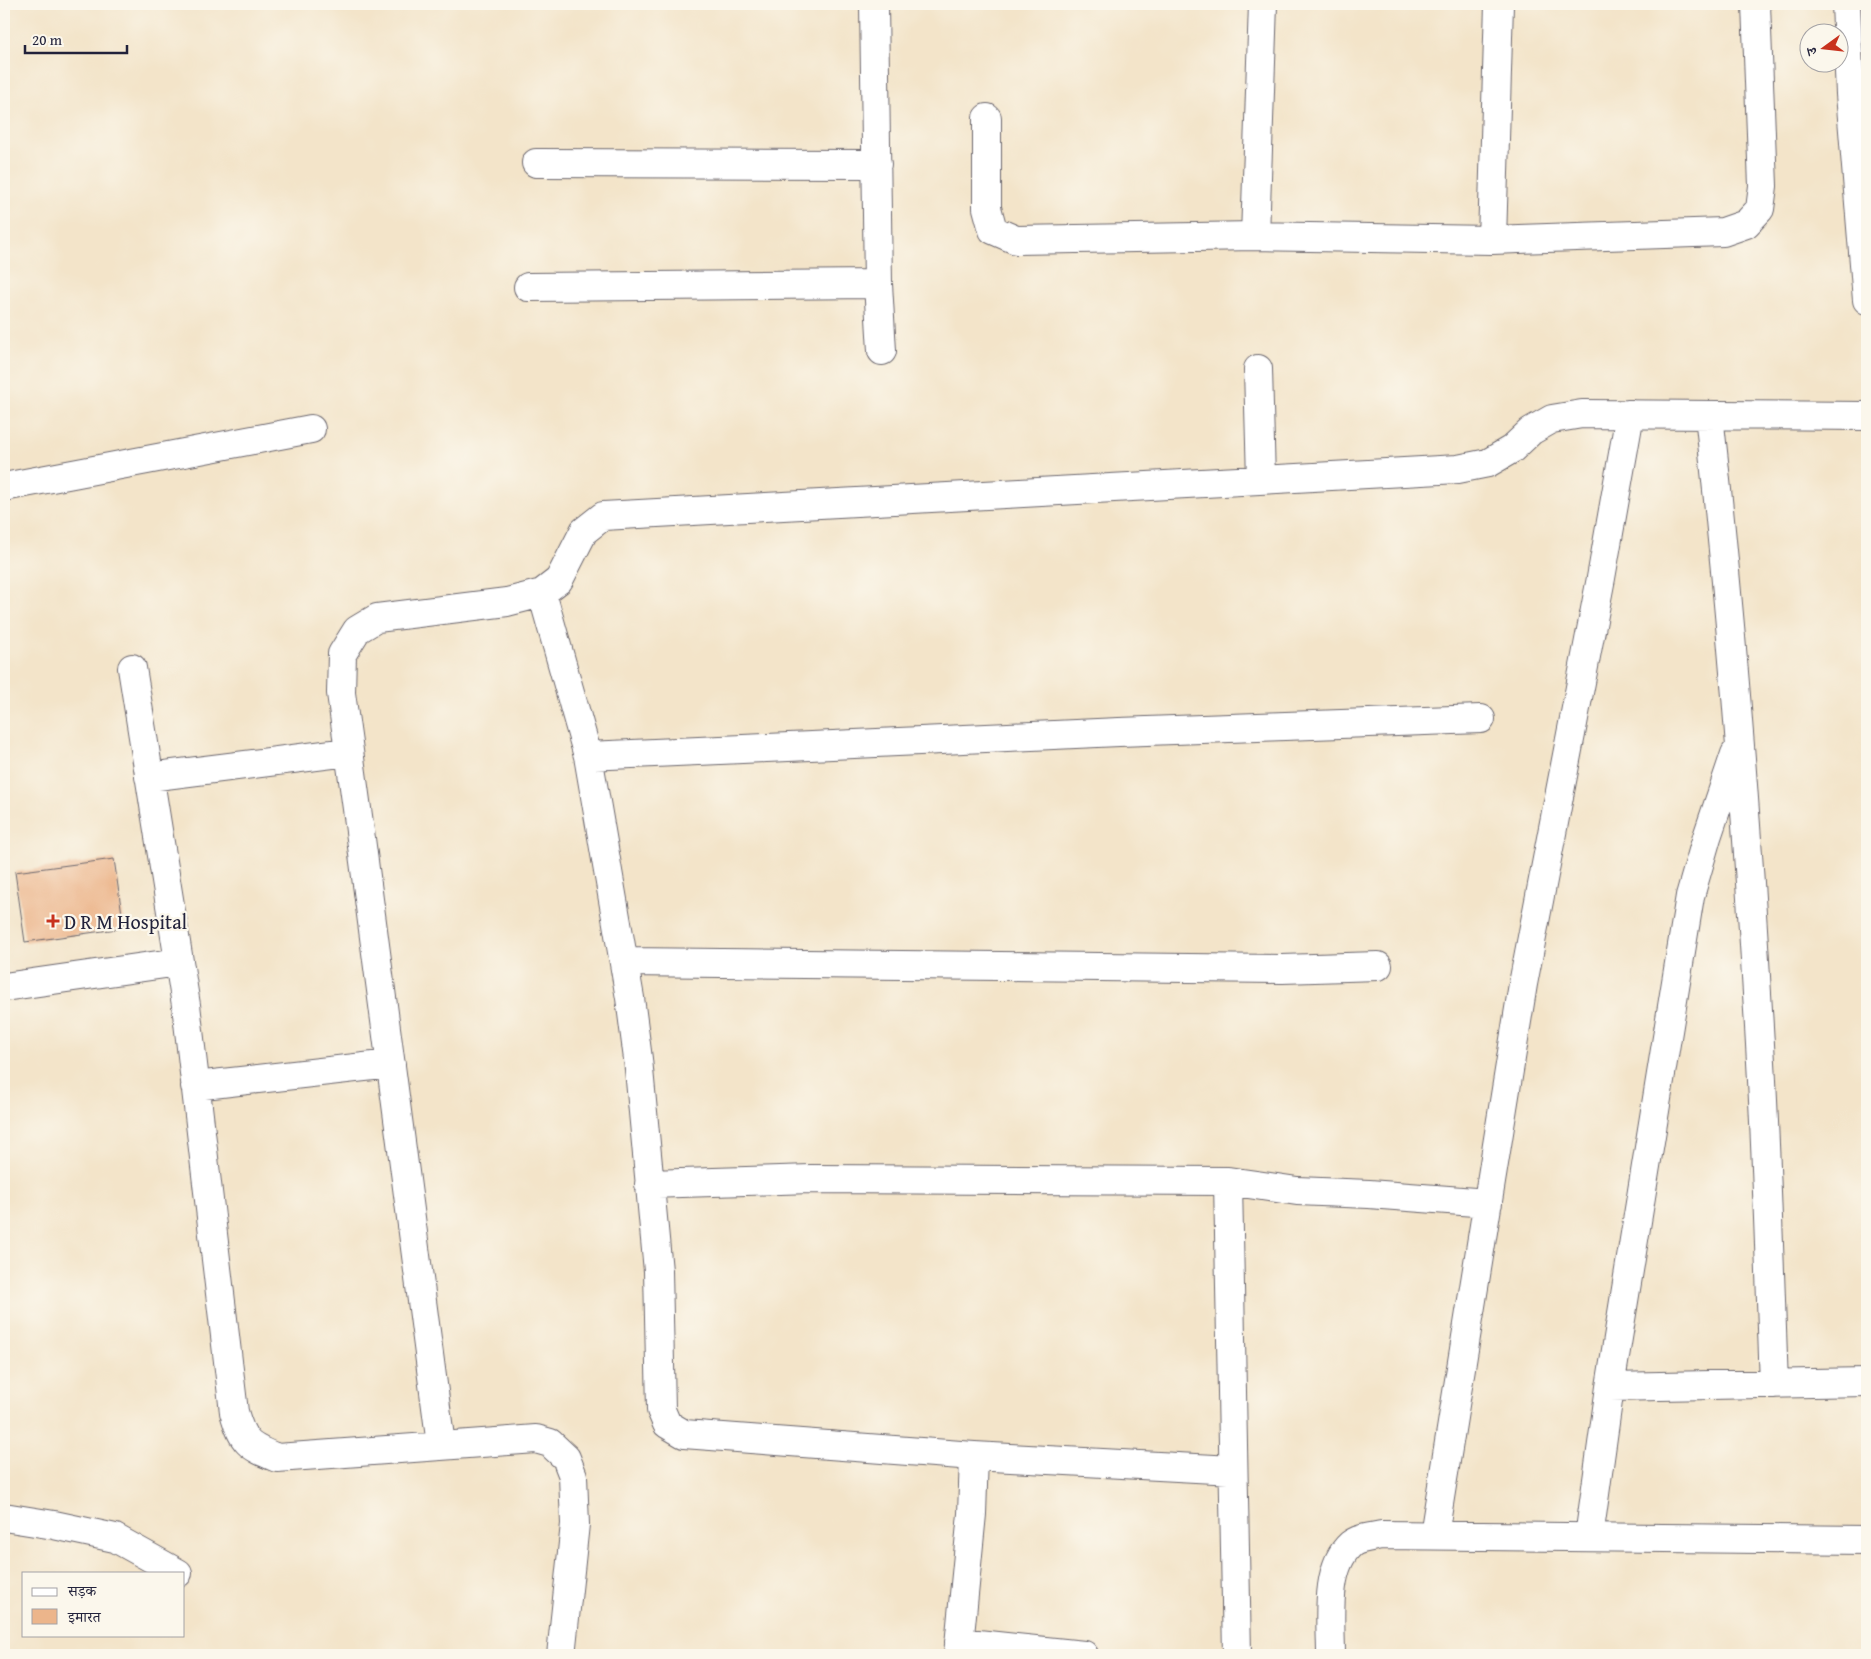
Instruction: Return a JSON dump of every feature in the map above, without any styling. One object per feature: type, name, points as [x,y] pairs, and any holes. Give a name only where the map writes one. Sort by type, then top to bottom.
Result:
[{"type":"street","points":[[874,4],[878,284],[882,351]]},
{"type":"street","points":[[1256,236],[1263,4]]},
{"type":"street","points":[[1492,240],[1500,4]]},
{"type":"street","points":[[987,118],[987,208],[993,230],[1016,240],[1256,236],[1492,240],[1723,232],[1746,224],[1760,209],[1762,186],[1756,4]]},
{"type":"street","points":[[1846,4],[1859,94],[1867,300]]},
{"type":"street","points":[[536,163],[877,164]]},
{"type":"street","points":[[528,287],[878,284]]},
{"type":"street","points":[[1258,369],[1262,480]]},
{"type":"street","points":[[441,1445],[340,693],[342,654],[357,630],[377,618],[494,604],[542,593],[558,580],[584,530],[603,516],[1458,469],[1488,463],[1512,450],[1531,430],[1552,419],[1582,414],[1867,416]]},
{"type":"street","points":[[1434,1535],[1523,984],[1601,578],[1630,414]]},
{"type":"street","points":[[1709,415],[1725,559],[1761,1062],[1774,1384]]},
{"type":"street","points":[[4,487],[311,430]]},
{"type":"street","points":[[542,593],[588,756],[625,962],[638,1059],[658,1271],[661,1410],[667,1424],[684,1434],[974,1456],[1233,1470]]},
{"type":"street","points":[[132,668],[179,962],[234,1412],[240,1433],[253,1448],[277,1458],[536,1439],[550,1443],[566,1458],[573,1476],[575,1524],[561,1655]]},
{"type":"street","points":[[588,756],[1119,732],[1480,719]]},
{"type":"street","points":[[1589,1537],[1610,1387],[1690,896],[1707,837],[1739,741]]},
{"type":"street","points":[[149,776],[348,752]]},
{"type":"street","points":[[4,987],[179,962]]},
{"type":"street","points":[[625,962],[1282,969],[1378,966]]},
{"type":"street","points":[[195,1086],[391,1064]]},
{"type":"street","points":[[649,1184],[811,1179],[1228,1181],[1297,1191],[1369,1194],[1488,1203]]},
{"type":"street","points":[[1228,1181],[1237,1655]]},
{"type":"street","points":[[1610,1387],[1867,1382]]},
{"type":"street","points":[[974,1456],[972,1514],[959,1649],[1084,1655]]},
{"type":"street","points":[[4,1517],[115,1538],[177,1572]]},
{"type":"street","points":[[1331,1655],[1332,1583],[1338,1561],[1352,1543],[1381,1535],[1867,1540]]},
{"type":"building","points":[[114,859],[124,928],[25,942],[15,872]]},
{"type":"place","name":"D R M Hospital","points":[[53,921]]}]
